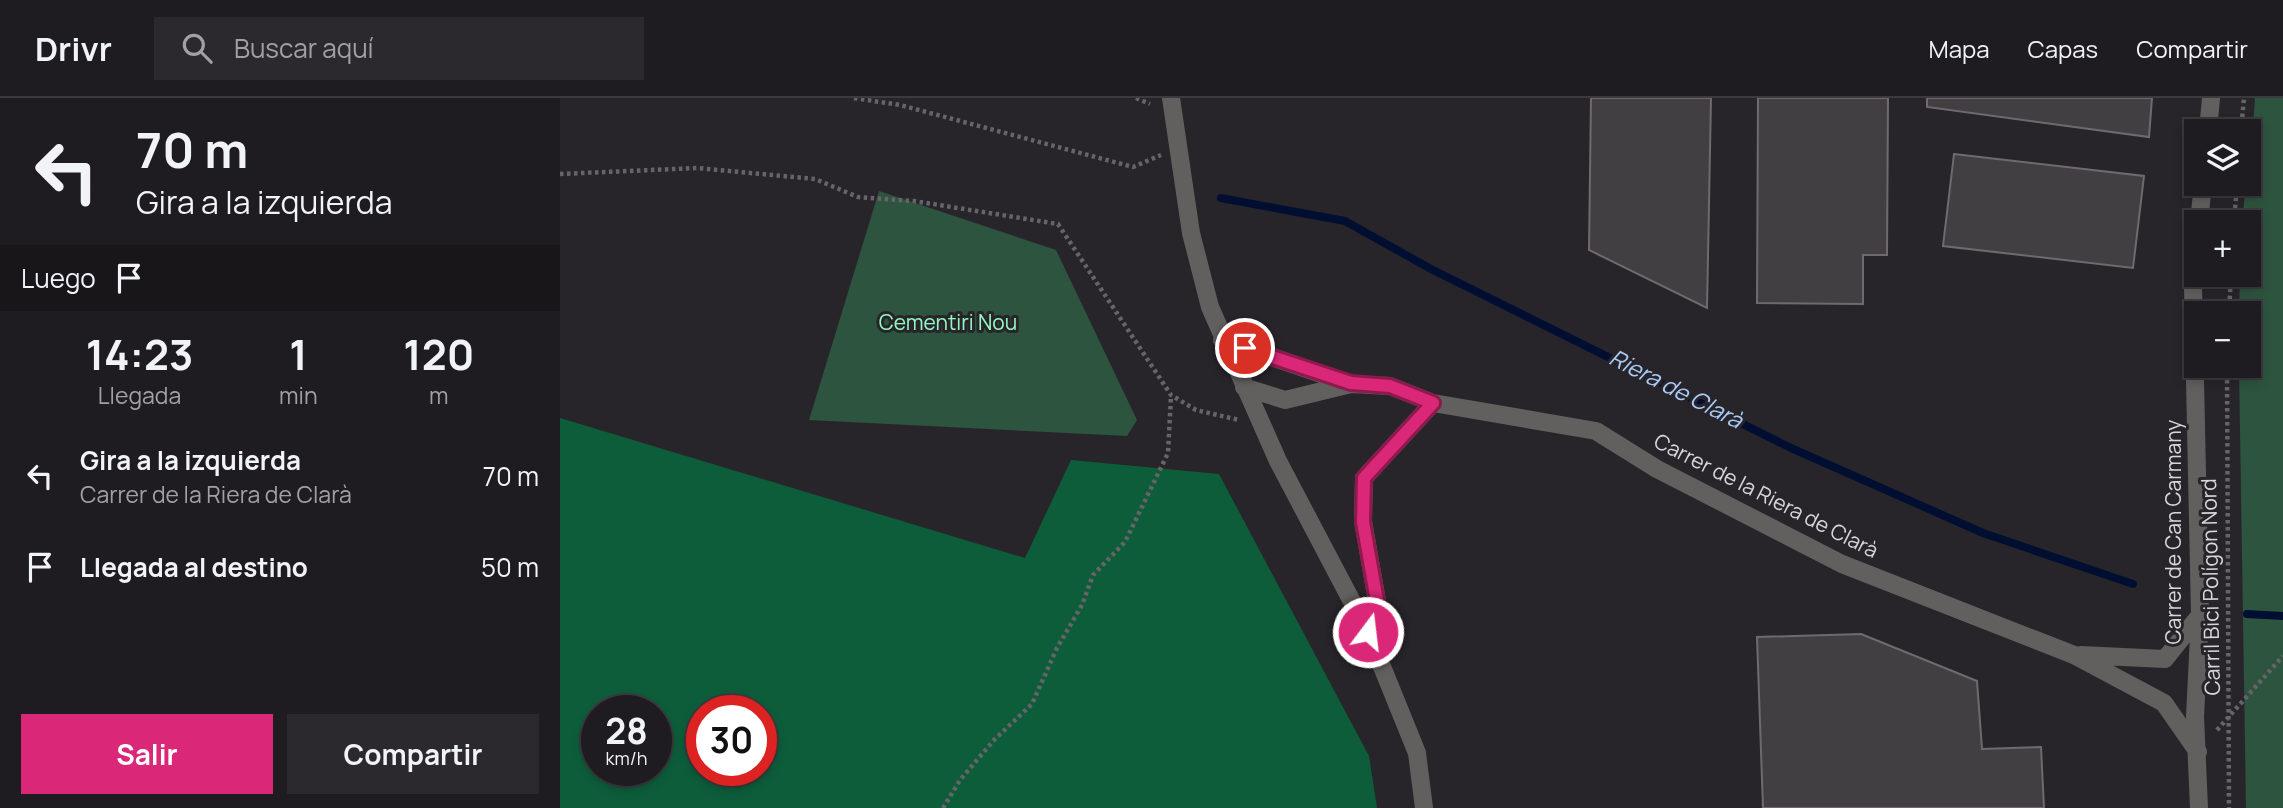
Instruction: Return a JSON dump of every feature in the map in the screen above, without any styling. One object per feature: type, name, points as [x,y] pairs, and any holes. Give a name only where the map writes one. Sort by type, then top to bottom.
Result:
[{"type":"street","points":[[2209,119],[2211,98]]},
{"type":"street","points":[[1172,106],[1191,233],[1210,307],[1222,340],[1262,425],[1368,632],[1418,753],[1424,808]]},
{"type":"street","name":"Carrer de Can Carmany","points":[[2193,287],[2200,615],[2195,717],[2199,808]]},
{"type":"street","name":"Carrer de la Riera de Clarà","points":[[1222,340],[1351,383],[1390,386],[1433,403],[1596,431],[1657,469],[1842,564],[2074,655],[2164,703],[2198,752]]},
{"type":"street","points":[[1244,387],[1285,400],[1351,383]]},
{"type":"street","points":[[1368,632],[1377,601],[1363,522],[1364,478],[1433,403]]},
{"type":"street","name":"Carrer de la Riera de Clarà","points":[[2074,655],[2165,659],[2200,615]]},
{"type":"path","points":[[854,98],[900,105],[1133,167]]},
{"type":"path","points":[[2242,119],[2244,98]]},
{"type":"path","points":[[560,174],[697,168],[814,178],[858,198],[914,201],[1058,224],[1171,395],[1196,410],[1262,425]]},
{"type":"path","name":"Carril Bici Polígon Nord","points":[[2227,378],[2229,808]]},
{"type":"path","points":[[943,808],[960,780],[977,760],[1032,705],[1057,648],[1082,605],[1093,575],[1125,542],[1168,453],[1171,395]]},
{"type":"path","points":[[2198,752],[2283,656]]},
{"type":"green space","points":[[2255,98],[2283,98],[2283,808],[2246,808],[2239,378],[2261,378],[2261,301],[2239,301],[2240,287],[2261,287],[2261,210],[2243,210],[2245,196],[2261,196],[2261,119],[2254,119]]},
{"type":"green space","name":"Cementiri Nou","points":[[879,191],[1056,250],[1137,420],[1127,436],[809,420]]},
{"type":"green space","points":[[560,418],[1025,558],[1071,460],[1219,474],[1369,756],[1377,808],[560,808]]},
{"type":"building","points":[[1591,98],[1711,98],[1707,308],[1589,250]]},
{"type":"building","points":[[1758,98],[1888,98],[1887,255],[1863,255],[1863,304],[1757,303]]},
{"type":"building","points":[[1927,98],[2152,98],[2149,137],[1927,107]]},
{"type":"building","points":[[1954,154],[2144,176],[2133,268],[1943,246]]},
{"type":"building","points":[[1861,634],[1977,681],[1982,749],[2041,747],[2044,808],[1763,808],[1757,637]]},
{"type":"waterway","name":"Riera de Clarà","points":[[1221,198],[1345,221],[1431,269],[1791,448],[1983,533],[2133,584]]},
{"type":"waterway","name":"Riera de Clarà","points":[[2247,614],[2283,616]]},
{"type":"route","points":[[1245,348],[1351,383],[1390,386],[1433,403],[1364,478],[1363,522],[1377,601],[1368,632]]}]
